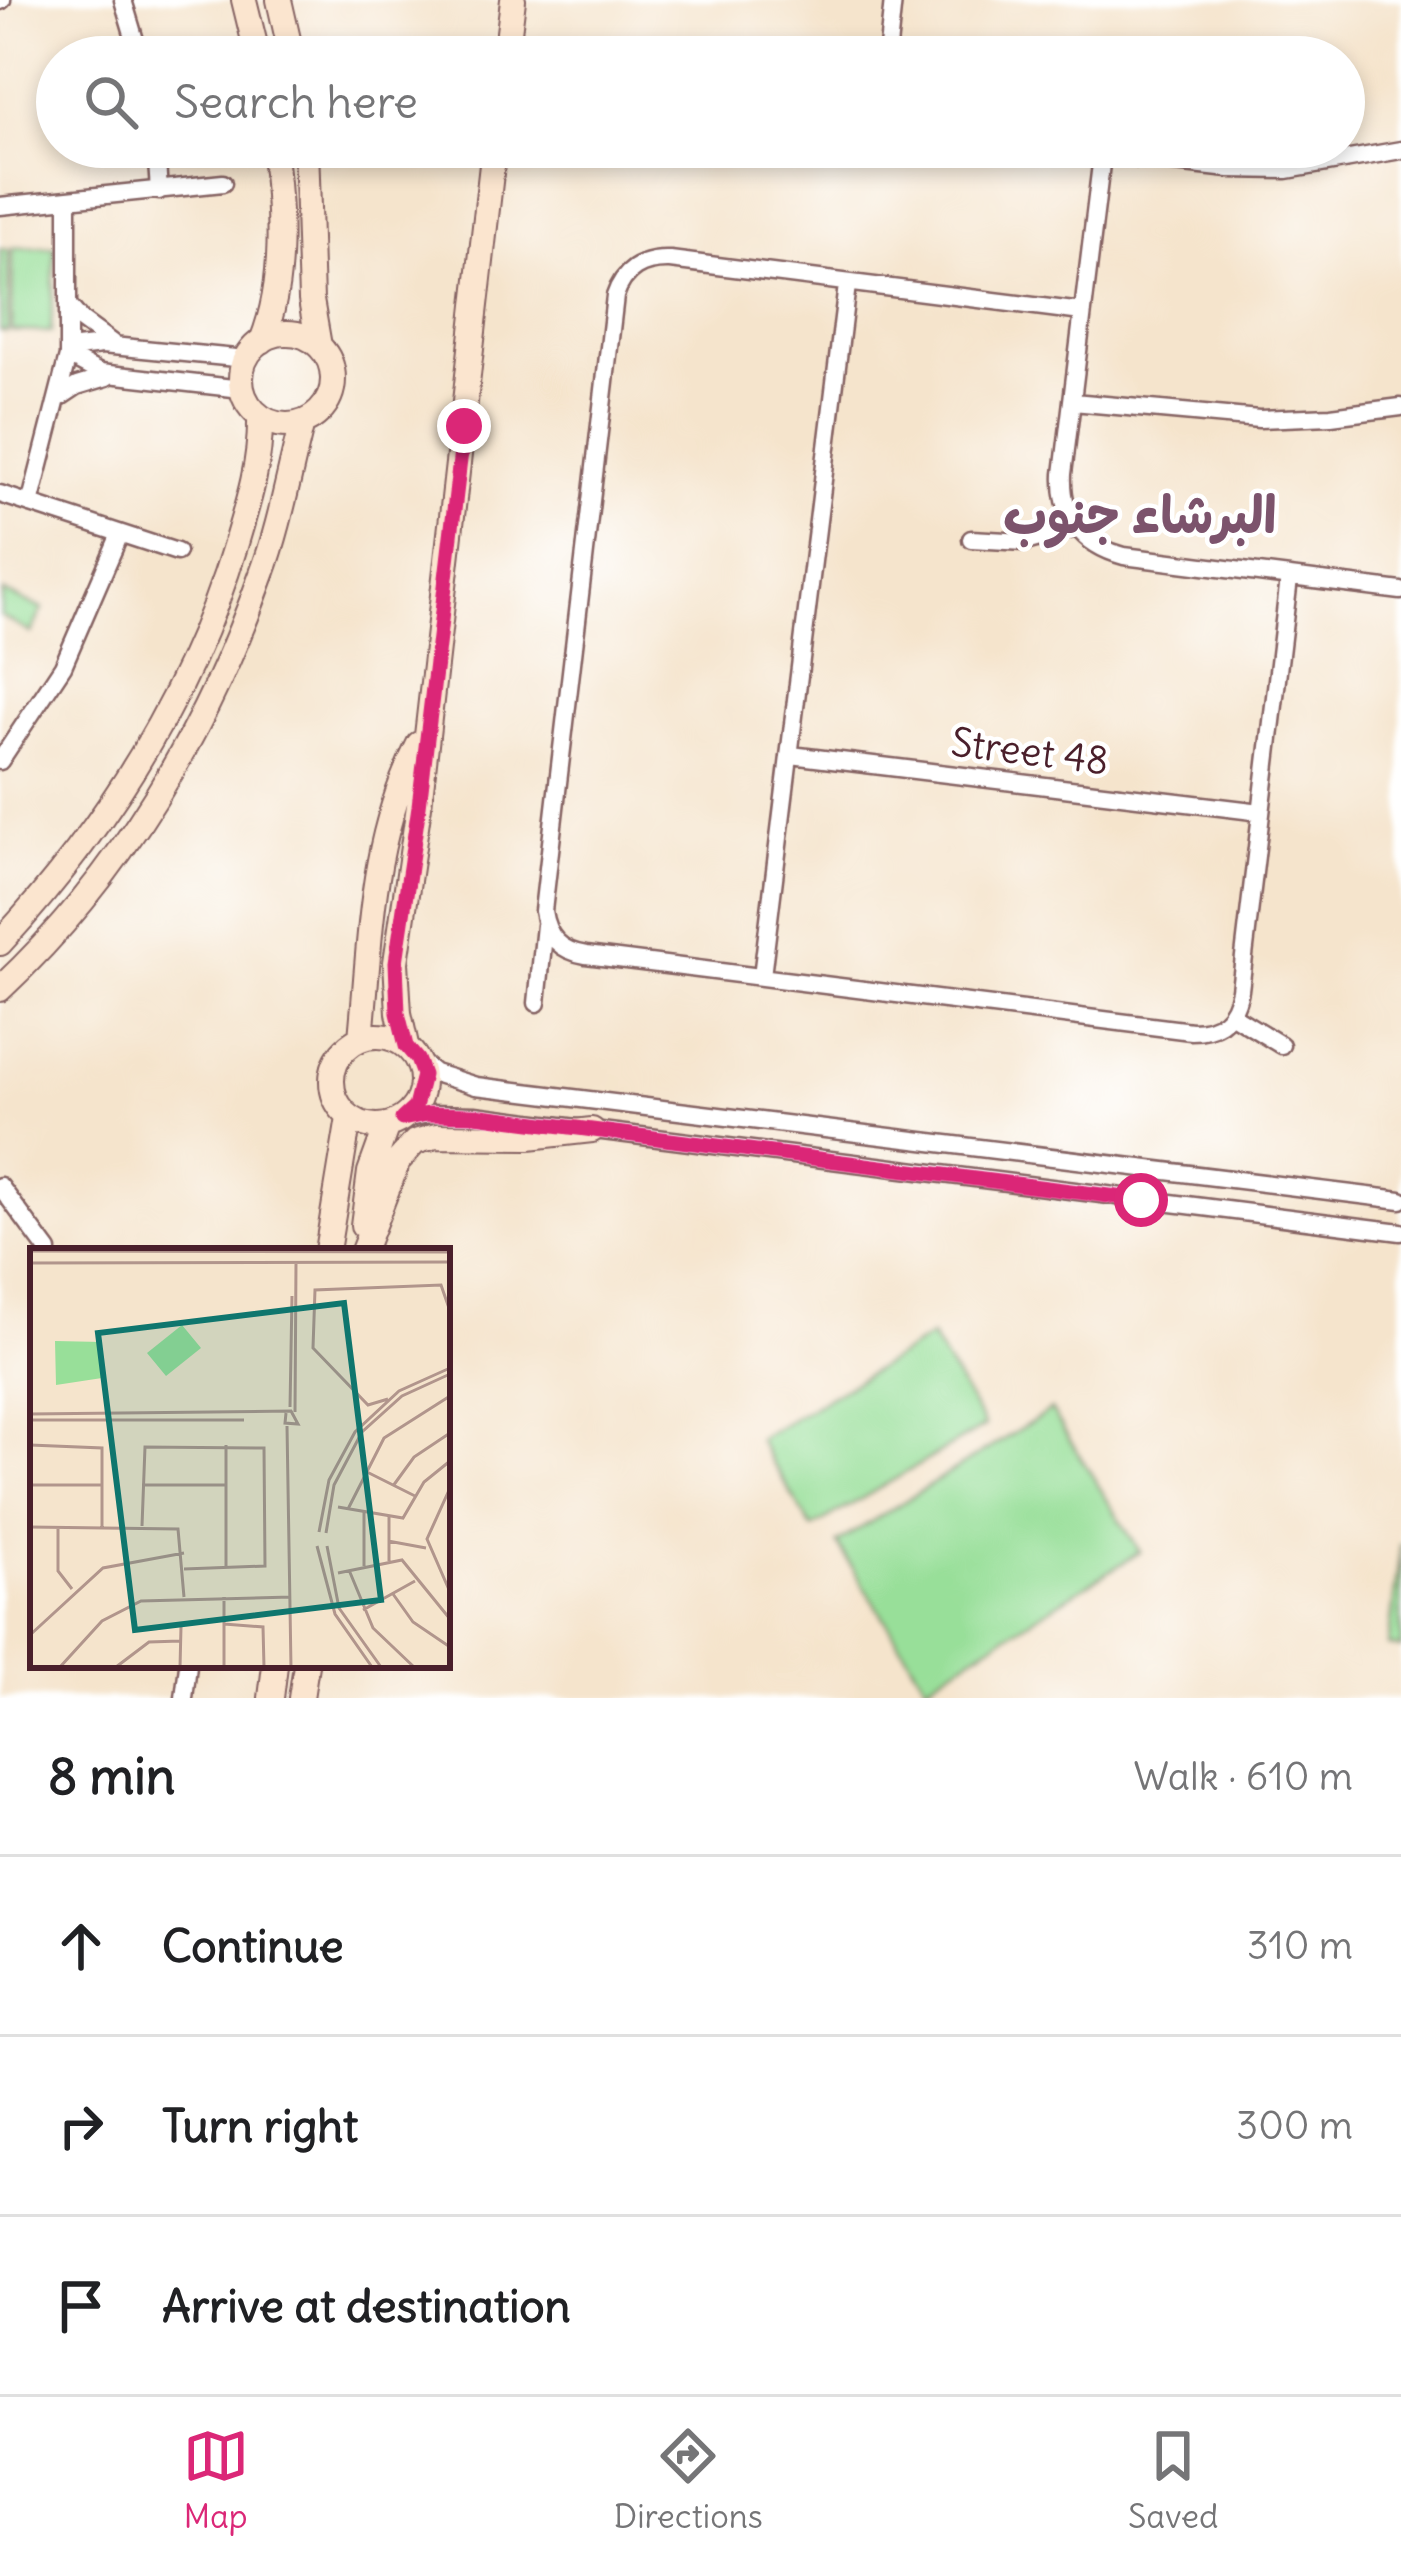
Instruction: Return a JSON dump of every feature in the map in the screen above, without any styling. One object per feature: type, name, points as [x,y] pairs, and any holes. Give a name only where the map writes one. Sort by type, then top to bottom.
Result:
[{"type":"street","points":[[123,0],[134,36]]},
{"type":"street","points":[[244,0],[253,36]]},
{"type":"street","points":[[279,0],[287,36]]},
{"type":"street","points":[[508,36],[512,0]]},
{"type":"street","points":[[889,36],[893,0]]},
{"type":"street","points":[[1365,156],[1401,150]]},
{"type":"street","points":[[157,168],[159,191]]},
{"type":"street","points":[[0,943],[99,824],[144,754],[183,680],[224,582],[258,468],[260,417],[242,388],[276,296],[275,168]]},
{"type":"street","points":[[307,168],[311,300],[319,346]]},
{"type":"street","points":[[361,1248],[370,1172],[395,1122],[415,1107],[422,1092],[423,1075],[398,1013],[396,962],[419,806],[492,168]]},
{"type":"street","points":[[1100,168],[1062,493],[1076,528],[1089,542],[1124,556],[1401,591]]},
{"type":"street","points":[[1219,168],[1298,168]]},
{"type":"street","points":[[0,206],[223,183]]},
{"type":"street","points":[[30,504],[68,353],[68,200]]},
{"type":"street","points":[[537,1004],[543,911],[619,285],[628,272],[655,259],[1082,312]]},
{"type":"street","points":[[762,976],[847,285]]},
{"type":"street","points":[[68,305],[118,346]]},
{"type":"street","points":[[68,353],[118,346],[254,350],[273,336],[297,334],[319,346],[328,358],[332,389],[326,404],[302,423],[287,425],[260,417]]},
{"type":"street","points":[[149,379],[154,350]]},
{"type":"street","points":[[68,353],[100,373],[242,388]]},
{"type":"street","points":[[59,398],[97,379],[118,376]]},
{"type":"street","points":[[1072,402],[1259,419],[1401,407]]},
{"type":"street","points":[[0,989],[84,900],[136,830],[206,710],[264,570],[302,423]]},
{"type":"street","points":[[0,494],[177,552]]},
{"type":"street","points":[[971,539],[1025,542],[1076,528]]},
{"type":"street","points":[[4,748],[63,666],[120,534]]},
{"type":"street","points":[[545,924],[572,953],[1191,1031],[1220,1026],[1232,1016],[1240,990],[1289,579]]},
{"type":"street","points":[[361,1038],[373,887],[404,776],[425,731]]},
{"type":"street","name":"Street 48","points":[[791,755],[1261,812]]},
{"type":"street","points":[[1232,1016],[1281,1045]]},
{"type":"street","points":[[1401,1200],[479,1087],[434,1073],[392,1038],[361,1038],[344,1048],[334,1064],[331,1083],[336,1101],[350,1118],[373,1126],[452,1113],[1401,1232]]},
{"type":"street","points":[[328,1248],[350,1118]]},
{"type":"street","points":[[362,1248],[398,1161],[415,1142],[436,1136],[529,1137],[592,1130]]},
{"type":"street","points":[[0,1186],[46,1248]]},
{"type":"street","points":[[1359,1227],[1350,1209],[1365,1196]]},
{"type":"street","points":[[184,1698],[188,1668]]},
{"type":"street","points":[[271,1698],[275,1668]]},
{"type":"street","points":[[301,1698],[306,1668]]},
{"type":"green space","points":[[55,247],[51,332],[12,331],[13,248]]},
{"type":"green space","points":[[0,249],[9,250],[8,331],[0,331]]},
{"type":"green space","points":[[3,592],[43,609],[31,633],[0,616]]},
{"type":"green space","points":[[931,1337],[985,1426],[812,1528],[758,1439]]},
{"type":"green space","points":[[1051,1410],[1140,1552],[926,1685],[837,1543]]},
{"type":"green space","points":[[1401,1543],[1401,1648],[1388,1646]]},
{"type":"district","name":"البرشاء جنوب","points":[[1140,515]]},
{"type":"route","points":[[464,426],[396,962],[398,1013],[406,1046],[423,1075],[415,1107],[402,1119],[475,1115],[1141,1200]]}]
